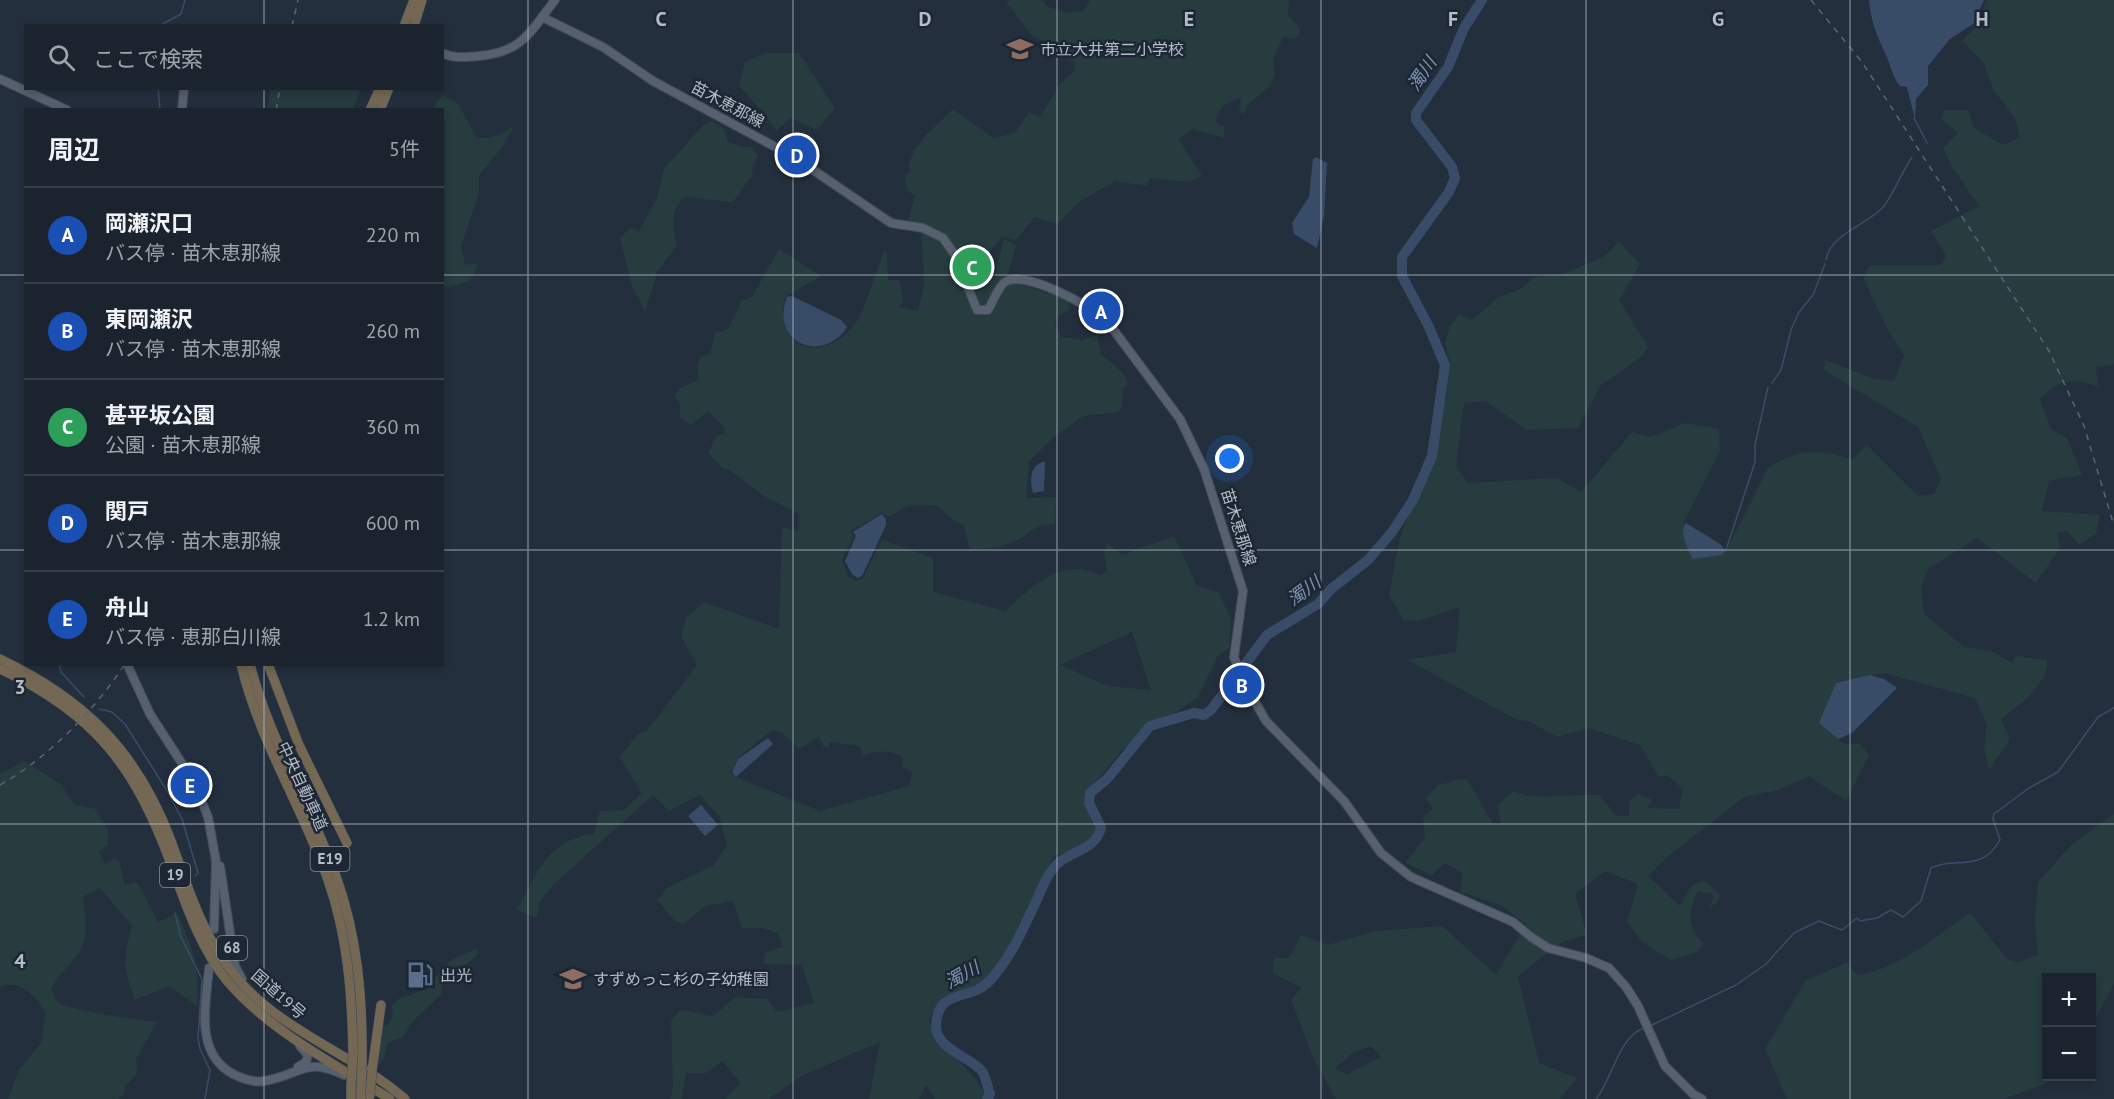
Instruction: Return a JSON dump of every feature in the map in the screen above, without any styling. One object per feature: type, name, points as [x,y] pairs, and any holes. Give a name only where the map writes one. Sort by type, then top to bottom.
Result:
[{"type":"highway","points":[[406,24],[414,0]]},
{"type":"highway","points":[[415,24],[422,0]]},
{"type":"highway","points":[[371,108],[379,90]]},
{"type":"highway","points":[[381,108],[389,90]]},
{"type":"highway","name":"国道19号","points":[[0,659],[35,676],[68,697],[90,716],[136,768],[157,807],[205,929],[236,977],[281,1018],[405,1099]]},
{"type":"highway","name":"中央自動車道","points":[[242,666],[264,736],[315,848],[335,903],[351,986],[353,1055],[351,1099]]},
{"type":"highway","name":"中央自動車道","points":[[251,666],[272,732],[327,852],[344,899],[360,982],[361,1094]]},
{"type":"highway","points":[[269,666],[299,745],[347,843]]},
{"type":"highway","name":"国道19号","points":[[0,669],[39,689],[71,711],[112,749],[133,778],[150,812],[188,911],[205,947],[229,983],[293,1037],[353,1082],[390,1099]]},
{"type":"highway","points":[[370,1097],[381,1005]]},
{"type":"main road","points":[[444,53],[462,57],[507,51],[525,40],[555,0]]},
{"type":"main road","name":"苗木恵那線","points":[[542,17],[603,46],[653,81],[794,157],[891,223],[923,228],[943,238],[956,255],[977,310],[988,310],[1003,284],[1012,280],[1023,281],[1069,296],[1086,304],[1107,321],[1180,419],[1204,470],[1243,591],[1243,604],[1233,647],[1236,663],[1242,680],[1266,721],[1344,801],[1385,857],[1417,880],[1513,921],[1548,948],[1577,955],[1609,968],[1626,987],[1670,1073],[1702,1099]]},
{"type":"main road","points":[[0,79],[63,108]]},
{"type":"main road","points":[[182,108],[184,90]]},
{"type":"main road","name":"68","points":[[128,666],[150,714],[199,792],[212,830],[216,861],[214,929]]},
{"type":"main road","name":"68","points":[[216,861],[220,868],[237,971],[281,1018]]},
{"type":"main road","name":"68","points":[[209,968],[205,1032],[215,1060],[225,1069],[249,1080],[262,1081],[321,1065],[353,1082]]},
{"type":"main road","points":[[291,1072],[306,1062],[308,1055],[293,1037]]},
{"type":"green space","points":[[1043,0],[1046,6],[1067,13],[1083,11],[1090,0],[1289,0],[1288,15],[1299,27],[1300,32],[1295,39],[1283,37],[1273,60],[1275,73],[1271,85],[1248,105],[1243,115],[1239,110],[1241,100],[1238,98],[1223,106],[1216,118],[1217,124],[1224,126],[1224,138],[1192,129],[1178,139],[1202,176],[1188,182],[1151,178],[1146,186],[1116,181],[1082,200],[1057,224],[1035,217],[1016,240],[1002,237],[985,256],[979,256],[982,278],[994,277],[1004,239],[1016,245],[1007,278],[1068,300],[1069,310],[1059,315],[1055,326],[1062,337],[1082,340],[1097,335],[1101,354],[1124,374],[1128,384],[1123,388],[1122,408],[1118,412],[1083,416],[1053,438],[1029,461],[1026,498],[1056,497],[1055,524],[1036,528],[1009,544],[970,550],[964,526],[936,505],[907,506],[889,517],[882,513],[851,531],[853,536],[842,561],[848,576],[857,581],[863,578],[882,540],[933,558],[933,592],[1005,611],[1037,584],[1061,571],[1086,570],[1100,576],[1107,571],[1104,553],[1107,543],[1122,555],[1174,536],[1197,586],[1218,592],[1231,619],[1229,648],[1217,657],[1198,697],[1122,750],[1086,794],[1087,805],[1098,831],[1081,849],[1055,855],[1038,885],[1011,949],[991,978],[975,989],[950,997],[935,1009],[929,1020],[934,1031],[940,1041],[979,1084],[985,1095],[982,1099],[935,1099],[926,1085],[919,1099],[869,1099],[880,1042],[803,1075],[769,1099],[725,1099],[741,1083],[722,1061],[706,1073],[686,1073],[682,1099],[670,1099],[673,1088],[671,1021],[680,1010],[713,1016],[736,997],[767,999],[777,1012],[814,1003],[802,965],[764,964],[765,953],[783,946],[778,933],[761,928],[742,928],[733,901],[705,906],[684,924],[675,921],[657,900],[668,887],[713,866],[727,845],[719,816],[700,795],[669,811],[653,795],[553,885],[539,903],[537,918],[517,910],[538,871],[554,851],[578,837],[594,834],[600,811],[624,810],[642,793],[619,757],[638,734],[647,731],[697,665],[681,636],[686,618],[704,602],[779,629],[782,527],[798,531],[799,514],[764,496],[727,468],[723,468],[708,453],[717,435],[724,434],[725,428],[708,411],[691,425],[680,418],[680,405],[675,397],[679,388],[699,380],[697,366],[701,356],[710,354],[715,333],[728,329],[742,300],[752,297],[779,249],[821,276],[785,297],[783,316],[787,331],[795,341],[806,346],[819,347],[833,343],[846,334],[857,321],[884,251],[887,253],[888,280],[899,280],[903,300],[900,307],[918,311],[924,287],[921,224],[908,221],[915,196],[907,188],[905,179],[911,171],[908,166],[914,151],[926,135],[953,109],[993,138],[1015,133],[1029,112],[1040,117],[1060,84],[1075,70],[1073,61],[1051,43],[1033,37],[1006,2]],"holes":[[[1132,632],[1151,690],[1108,686],[1060,665]],[[772,730],[782,733],[800,749],[819,736],[823,746],[828,748],[830,742],[860,746],[862,756],[882,752],[903,757],[902,767],[912,772],[909,786],[820,811],[733,776],[731,772],[738,758]]]},
{"type":"green space","points":[[1987,0],[2114,0],[2114,364],[2096,367],[2098,386],[2066,382],[2054,387],[2040,399],[2051,429],[2067,438],[2082,475],[2049,481],[2042,511],[2100,515],[2096,534],[2079,545],[2067,531],[2057,533],[2060,548],[2036,583],[1977,538],[1928,569],[1921,587],[1924,614],[1964,647],[1991,651],[2013,663],[2015,656],[2047,660],[2043,678],[2038,686],[2024,701],[2001,719],[2010,739],[1989,770],[1984,748],[1987,725],[1975,698],[1884,673],[1836,683],[1820,723],[1845,744],[1860,744],[1869,755],[1846,801],[1809,776],[1779,790],[1744,797],[1666,858],[1648,876],[1680,906],[1691,886],[1704,880],[1720,895],[1718,902],[1710,907],[1714,894],[1698,891],[1695,898],[1690,918],[1691,924],[1703,943],[1697,952],[1671,960],[1642,942],[1627,922],[1638,884],[1605,871],[1575,894],[1587,935],[1562,942],[1518,976],[1539,1063],[1577,1078],[1560,1099],[1336,1099],[1313,1058],[1291,999],[1302,988],[1273,973],[1274,958],[1289,958],[1301,935],[1328,945],[1376,931],[1442,926],[1496,975],[1526,924],[1500,905],[1461,892],[1462,873],[1445,863],[1432,875],[1405,863],[1425,838],[1423,818],[1433,809],[1426,798],[1439,784],[1467,779],[1493,824],[1501,824],[1498,805],[1514,791],[1543,797],[1600,795],[1616,816],[1629,816],[1629,802],[1638,794],[1652,800],[1647,808],[1679,809],[1683,789],[1667,775],[1659,777],[1640,745],[1589,728],[1557,737],[1530,722],[1515,719],[1408,660],[1456,652],[1460,607],[1419,621],[1404,620],[1389,596],[1402,532],[1430,472],[1437,451],[1431,442],[1446,398],[1450,363],[1445,342],[1450,327],[1459,314],[1472,320],[1499,297],[1521,289],[1533,278],[1565,273],[1602,258],[1619,242],[1640,264],[1619,300],[1648,347],[1640,358],[1600,386],[1578,428],[1527,430],[1485,401],[1464,403],[1456,466],[1468,483],[1557,478],[1581,492],[1632,432],[1651,437],[1685,423],[1719,429],[1720,451],[1683,524],[1715,556],[1726,551],[1768,468],[1788,457],[1820,452],[1852,460],[1867,445],[1918,496],[1934,494],[1941,479],[1918,427],[1824,370],[1825,360],[1874,379],[1894,381],[1904,355],[1888,330],[1863,278],[1870,265],[1941,265],[1946,256],[1931,231],[1979,206],[1951,165],[1943,148],[1958,133],[1941,119],[1945,110],[1968,110],[1974,128],[2003,145],[2020,137],[2015,118],[1994,91],[1983,62],[1962,40],[1973,30]],"holes":[[[1371,1046],[1381,1057],[1347,1074],[1335,1068],[1354,1052]]]},
{"type":"green space","points":[[766,53],[799,53],[835,108],[817,130],[791,118],[776,131],[765,114],[739,86],[745,62]]},
{"type":"green space","points":[[271,90],[361,90],[353,108],[267,108]]},
{"type":"green space","points":[[443,95],[458,104],[477,138],[497,136],[514,126],[503,146],[479,176],[479,193],[461,246],[465,265],[476,263],[477,266],[470,281],[444,288],[444,108],[433,108]]},
{"type":"green space","points":[[713,121],[724,129],[728,142],[743,147],[752,147],[758,156],[752,168],[753,174],[733,202],[685,197],[676,207],[674,233],[677,246],[658,270],[645,311],[632,286],[620,238],[630,228],[639,231],[657,198],[664,169],[704,124]]},
{"type":"green space","points":[[24,761],[61,784],[74,805],[96,809],[108,831],[108,845],[99,852],[105,864],[114,858],[119,861],[125,885],[137,882],[158,922],[177,913],[194,958],[197,1006],[170,986],[135,1000],[126,971],[127,947],[132,926],[100,888],[83,897],[85,936],[83,944],[51,989],[56,999],[76,1009],[157,1022],[136,1059],[137,1074],[125,1086],[123,1096],[118,1099],[8,1099],[19,1070],[41,1043],[46,1013],[32,995],[21,987],[8,985],[0,987],[0,774]]},
{"type":"green space","points":[[2114,814],[2114,984],[2096,1018],[2096,973],[2042,973],[2042,1081],[2052,1081],[2004,1099],[1787,1099],[1765,1049],[1806,980],[1846,963],[1857,975],[1887,966],[1916,951],[1970,913],[2008,960],[2018,962],[2038,955],[2035,920],[2038,882],[2072,844]]},
{"type":"green space","points":[[478,949],[476,956],[441,987],[442,994],[413,1021],[403,1037],[388,1042],[384,1059],[377,1066],[383,1025],[387,1026],[393,1016],[391,1006],[400,998],[428,989],[448,963]]},
{"type":"water","points":[[1869,0],[1984,0],[1973,24],[1950,39],[1928,66],[1928,85],[1916,99],[1915,119],[1907,87],[1900,86],[1895,78],[1877,35]]},
{"type":"water","points":[[1316,157],[1327,163],[1324,216],[1317,248],[1294,234],[1292,223],[1309,197],[1313,159]]},
{"type":"water","points":[[792,296],[841,320],[847,327],[837,339],[825,345],[801,344],[792,337],[785,326],[783,313],[787,297]]},
{"type":"water","points":[[1045,462],[1044,491],[1033,493],[1031,480],[1033,471]]},
{"type":"water","points":[[882,514],[886,519],[886,525],[862,576],[858,578],[852,574],[845,561],[856,536],[853,532]]},
{"type":"water","points":[[1686,523],[1720,544],[1726,551],[1721,555],[1693,559],[1686,546],[1683,531]]},
{"type":"water","points":[[1870,675],[1884,679],[1897,688],[1852,733],[1838,739],[1819,723],[1836,683]]},
{"type":"water","points":[[768,738],[773,744],[736,777],[732,772],[738,759]]},
{"type":"water","points":[[701,805],[718,825],[705,836],[688,816]]},
{"type":"waterway","points":[[163,24],[181,14],[185,0]]},
{"type":"waterway","name":"濁川","points":[[987,1099],[990,1094],[982,1071],[941,1040],[937,1034],[937,1016],[944,1003],[977,990],[993,977],[1012,949],[1053,869],[1062,860],[1094,841],[1101,827],[1089,803],[1090,793],[1107,779],[1150,726],[1194,713],[1204,715],[1211,710],[1267,635],[1318,604],[1331,589],[1368,560],[1392,532],[1413,500],[1432,456],[1445,365],[1428,325],[1402,276],[1402,257],[1449,192],[1455,178],[1452,167],[1416,120],[1416,113],[1448,67],[1464,28],[1482,0]]},
{"type":"waterway","points":[[158,90],[160,108]]},
{"type":"waterway","points":[[1914,118],[1927,143]]},
{"type":"waterway","points":[[1826,260],[1829,251],[1842,236],[1884,206],[1912,157]]},
{"type":"waterway","points":[[1772,383],[1781,370],[1791,330],[1799,312],[1813,295],[1825,264]]},
{"type":"waterway","points":[[1726,550],[1755,462],[1755,445],[1768,387]]},
{"type":"waterway","points":[[60,666],[61,672],[84,697]]},
{"type":"waterway","points":[[1652,1025],[1736,985],[1766,964],[1794,933],[1819,921],[1842,930],[1857,918],[1860,921],[1877,918],[1891,910],[1903,917],[1921,901],[1931,868],[1949,863],[1976,861],[1993,850],[2000,840],[1993,819],[1994,814],[2029,788],[2058,772],[2098,717],[2114,708]]},
{"type":"waterway","points":[[99,709],[112,712],[125,724],[166,789],[182,819],[198,873],[195,876]]},
{"type":"waterway","points":[[175,913],[181,937],[202,979],[198,1038],[200,1049],[210,1070],[205,1099]]},
{"type":"waterway","points":[[1596,1099],[1628,1040],[1644,1028]]},
{"type":"railway","points":[[292,24],[298,0]]},
{"type":"railway","points":[[1811,0],[1862,62],[2049,351],[2084,426],[2114,526]]},
{"type":"railway","points":[[276,108],[280,90]]},
{"type":"railway","points":[[0,785],[36,761],[69,732],[85,716],[124,666]]},
{"type":"place","name":"市立大井第二小学校","points":[[1020,49]]},
{"type":"place","name":"関戸","points":[[797,155]]},
{"type":"place","name":"甚平坂公園","points":[[972,267]]},
{"type":"place","name":"岡瀬沢口","points":[[1101,311]]},
{"type":"place","name":"東岡瀬沢","points":[[1242,685]]},
{"type":"place","name":"舟山","points":[[190,785]]},
{"type":"place","name":"出光","points":[[420,975]]},
{"type":"place","name":"すずめっこ杉の子幼稚園","points":[[573,979]]}]
